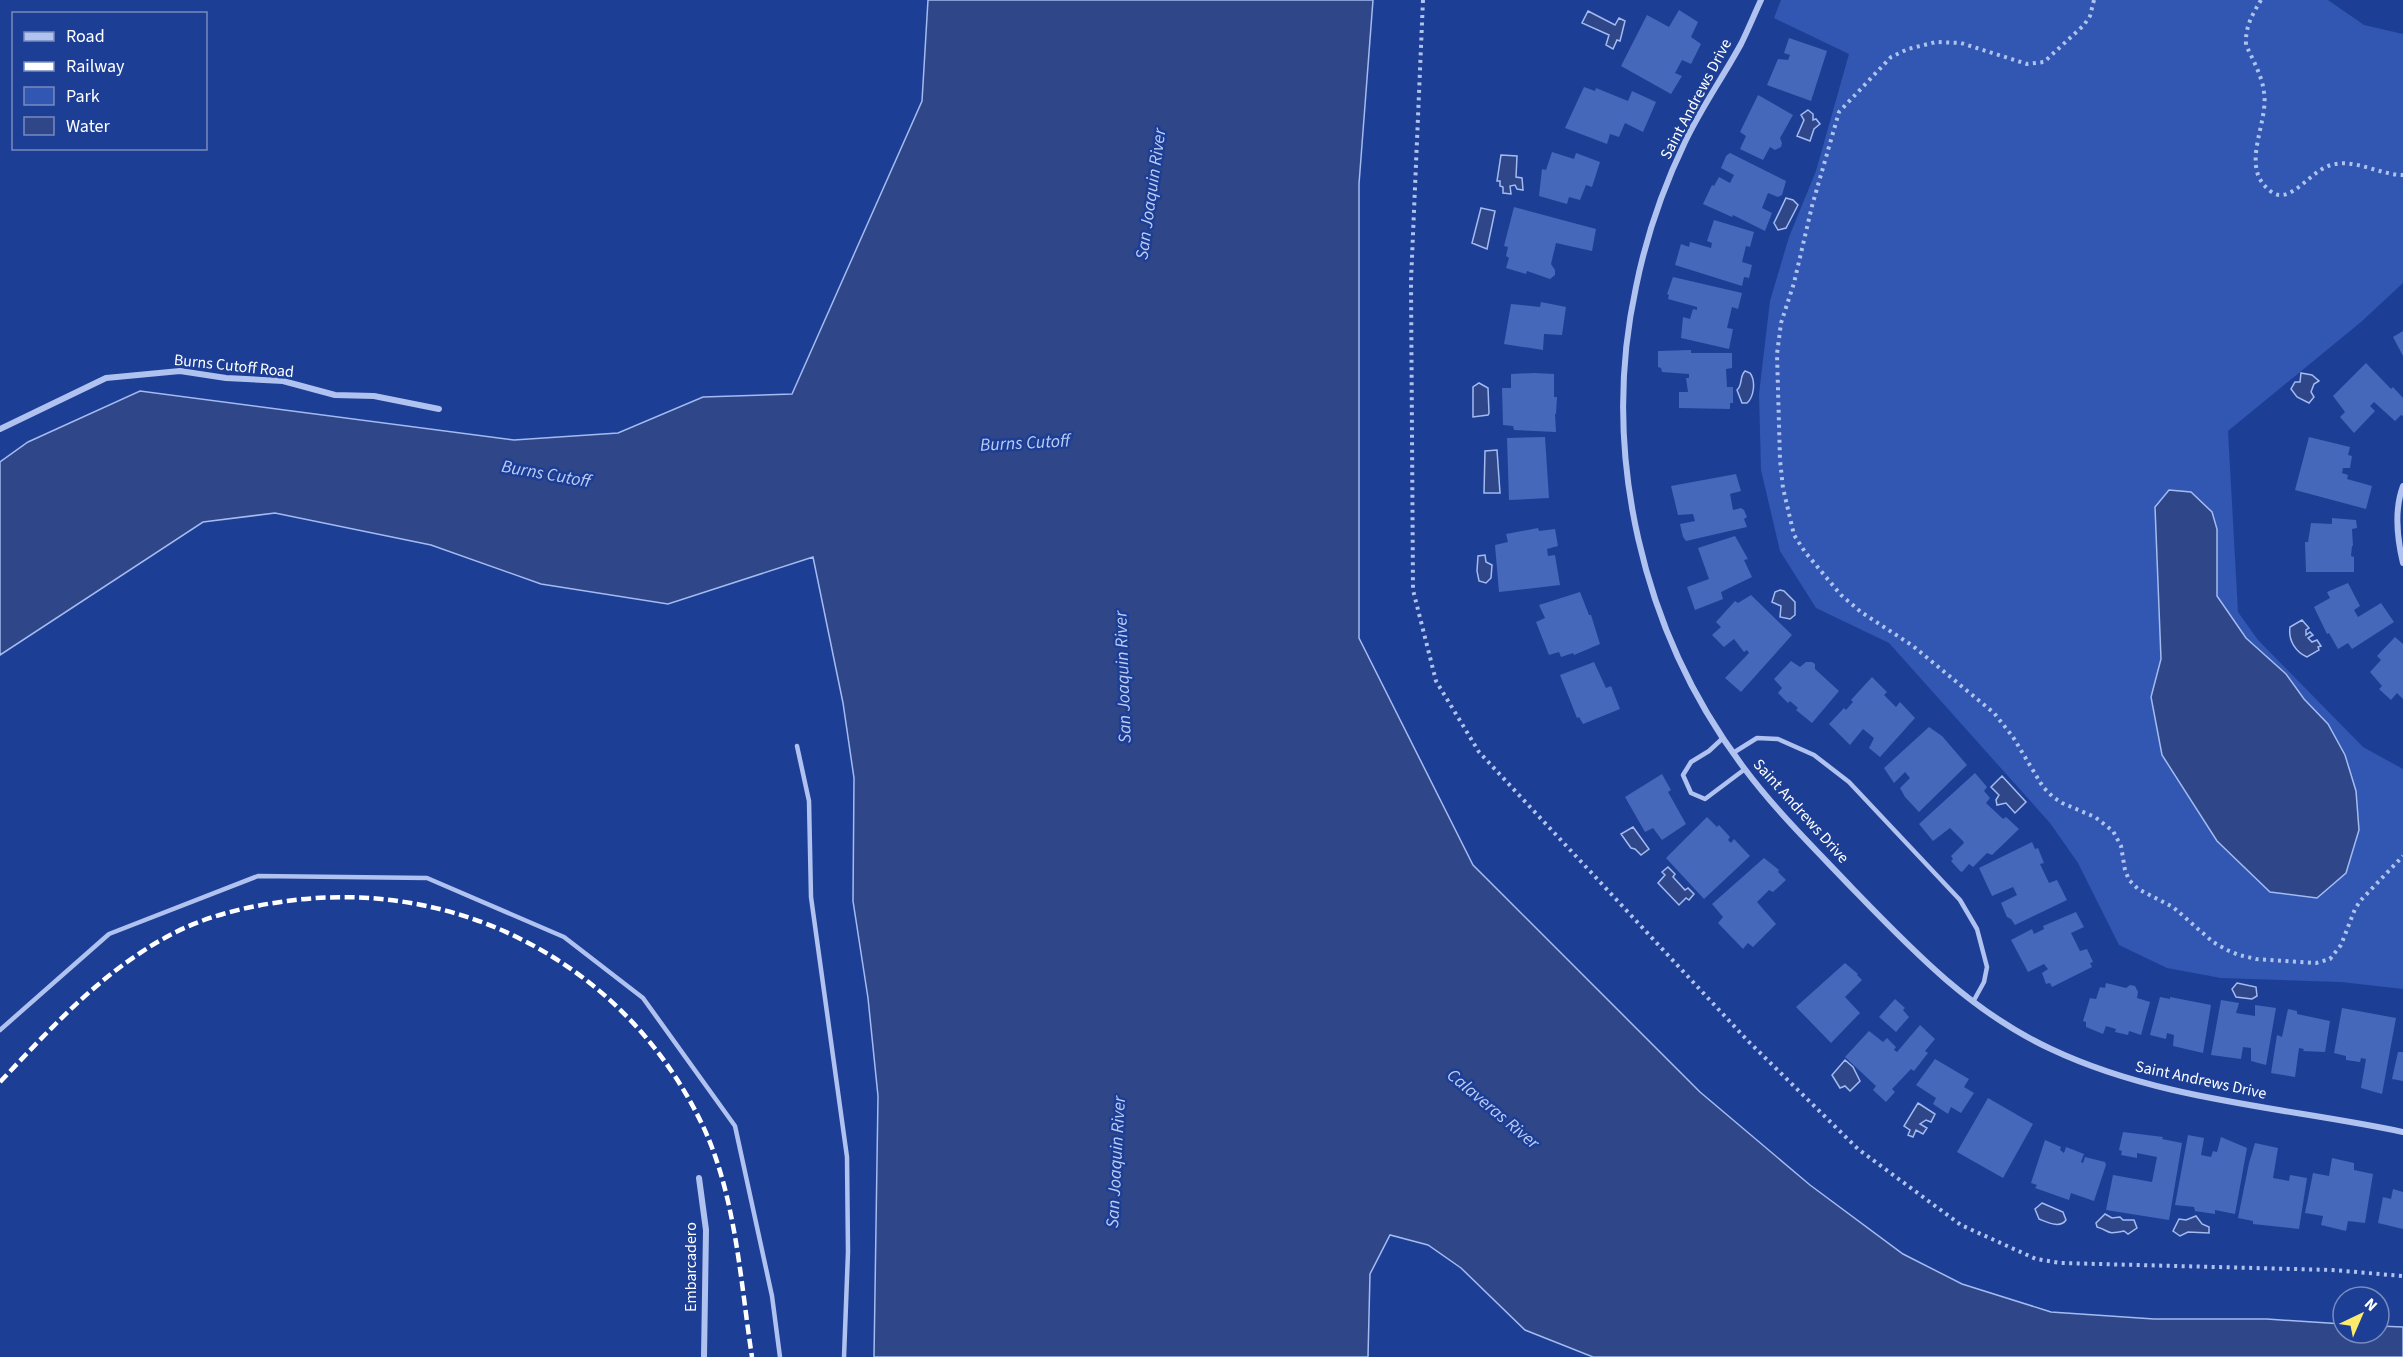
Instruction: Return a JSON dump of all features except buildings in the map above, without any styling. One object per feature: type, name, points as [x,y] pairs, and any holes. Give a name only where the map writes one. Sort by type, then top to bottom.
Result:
[{"type":"street","name":"Saint Andrews Drive","points":[[1761,0],[1743,41],[1686,140],[1665,188],[1648,238],[1635,289],[1627,341],[1624,393],[1625,446],[1638,540],[1652,590],[1670,640],[1692,687],[1733,753],[1776,808],[1925,963],[2003,1023],[2048,1048],[2091,1067],[2136,1082],[2187,1094],[2403,1132]]},
{"type":"street","name":"Burns Cutoff Road","points":[[0,429],[106,378],[180,371],[226,378],[283,381],[335,395],[374,396],[439,410]]},
{"type":"street","points":[[2403,486],[2397,513],[2398,539],[2403,563]]},
{"type":"street","name":"Embarcadero","points":[[699,1178],[706,1230],[704,1357]]},
{"type":"lane","points":[[1723,738],[1709,751],[1691,762],[1683,775],[1691,793],[1706,799],[1745,770]]},
{"type":"lane","points":[[1733,753],[1757,738],[1778,739],[1814,755],[1849,782],[1960,900],[1977,929],[1987,967],[1984,982],[1973,1002]]},
{"type":"lane","points":[[797,746],[809,801],[811,897],[847,1157],[848,1252],[844,1357]]},
{"type":"lane","points":[[0,1029],[109,934],[258,876],[427,878],[564,937],[643,998],[735,1126],[772,1296],[780,1357]]},
{"type":"path","points":[[2094,0],[2090,16],[2084,25],[2044,62],[2026,64],[1961,44],[1936,42],[1908,49],[1891,57],[1839,112],[1794,283],[1781,323],[1777,354],[1780,460],[1783,488],[1794,535],[1841,596],[1913,646],[1994,713],[2013,737],[2043,787],[2053,797],[2095,817],[2113,831],[2121,846],[2129,880],[2138,889],[2173,908],[2213,942],[2227,950],[2256,958],[2316,963],[2330,959],[2341,945],[2355,909],[2361,900],[2403,856]]},
{"type":"path","points":[[2261,0],[2249,22],[2246,45],[2265,92],[2264,116],[2256,159],[2258,177],[2262,183],[2277,195],[2283,195],[2290,193],[2322,168],[2332,164],[2355,165],[2394,175],[2403,175]]},
{"type":"green space","points":[[1781,0],[2328,0],[2364,25],[2403,34],[2403,283],[2361,322],[2228,431],[2238,612],[2258,640],[2363,747],[2403,769],[2403,989],[2341,982],[2221,978],[2167,968],[2119,945],[2078,863],[2050,823],[1889,643],[1816,608],[1780,551],[1761,470],[1759,394],[1770,301],[1789,237],[1816,171],[1849,54],[1774,18]]},
{"type":"water","points":[[928,0],[1373,0],[1359,184],[1359,638],[1473,865],[1700,1092],[1810,1185],[1903,1254],[1962,1284],[2051,1312],[2154,1319],[2267,1319],[2331,1323],[2331,1345],[2391,1345],[2391,1326],[2403,1327],[2403,1357],[1593,1357],[1525,1330],[1461,1268],[1428,1245],[1390,1235],[1370,1274],[1368,1357],[874,1357],[878,1096],[868,998],[853,901],[854,778],[843,703],[813,557],[668,604],[541,584],[431,545],[275,513],[203,522],[0,655],[0,462],[28,442],[140,391],[514,440],[618,433],[703,397],[792,394],[922,101]]},
{"type":"water","points":[[1588,11],[1615,25],[1619,18],[1625,21],[1620,41],[1617,40],[1613,49],[1606,45],[1609,35],[1582,23]]},
{"type":"water","points":[[1808,110],[1813,114],[1813,120],[1816,119],[1820,124],[1814,129],[1810,141],[1797,136],[1804,120],[1801,115]]},
{"type":"water","points":[[1501,155],[1517,156],[1516,177],[1522,178],[1523,190],[1517,189],[1515,185],[1510,186],[1511,194],[1503,193],[1500,181],[1497,181]]},
{"type":"water","points":[[1786,198],[1798,205],[1786,228],[1778,230],[1774,223]]},
{"type":"water","points":[[1481,208],[1495,211],[1487,249],[1472,243]]},
{"type":"water","points":[[1745,371],[1752,376],[1753,389],[1747,403],[1742,403],[1737,390]]},
{"type":"water","points":[[2301,373],[2312,375],[2319,381],[2314,384],[2311,392],[2314,397],[2309,403],[2297,397],[2291,389],[2295,382],[2300,382]]},
{"type":"water","points":[[1479,383],[1488,388],[1489,413],[1473,417],[1473,387]]},
{"type":"water","points":[[1497,450],[1500,493],[1484,493],[1485,451]]},
{"type":"water","points":[[2169,490],[2191,492],[2212,512],[2217,529],[2217,596],[2246,638],[2286,674],[2304,699],[2328,724],[2345,755],[2356,791],[2359,830],[2346,873],[2317,898],[2270,892],[2217,841],[2162,755],[2151,697],[2161,659],[2155,507]]},
{"type":"water","points":[[1485,555],[1486,562],[1492,565],[1491,578],[1486,583],[1479,581],[1477,571],[1478,556]]},
{"type":"water","points":[[1780,590],[1795,602],[1795,615],[1790,619],[1780,617],[1781,606],[1772,602],[1775,592]]},
{"type":"water","points":[[2302,620],[2309,628],[2306,630],[2306,635],[2310,632],[2313,635],[2308,638],[2312,642],[2317,640],[2321,646],[2318,647],[2319,650],[2307,657],[2296,649],[2290,637],[2290,627]]},
{"type":"water","points":[[2002,776],[2026,802],[2015,813],[2006,803],[1997,805],[1996,800],[1999,795],[1991,787]]},
{"type":"water","points":[[1633,827],[1649,849],[1641,855],[1631,848],[1621,834]]},
{"type":"water","points":[[1668,867],[1675,874],[1673,877],[1685,890],[1688,888],[1694,894],[1689,900],[1686,898],[1679,905],[1658,883],[1665,875],[1662,872]]},
{"type":"water","points":[[2237,983],[2256,987],[2257,996],[2252,999],[2236,997],[2232,989]]},
{"type":"water","points":[[1845,1060],[1853,1067],[1860,1081],[1850,1091],[1845,1086],[1840,1088],[1832,1075]]},
{"type":"water","points":[[1918,1103],[1935,1114],[1931,1122],[1926,1120],[1920,1124],[1927,1128],[1923,1134],[1916,1130],[1913,1137],[1908,1135],[1910,1130],[1904,1126]]},
{"type":"water","points":[[2042,1203],[2063,1212],[2066,1220],[2057,1224],[2039,1219],[2035,1209]]},
{"type":"water","points":[[2105,1214],[2112,1218],[2134,1220],[2137,1228],[2128,1234],[2124,1231],[2111,1233],[2097,1227],[2096,1223]]},
{"type":"water","points":[[2196,1216],[2202,1224],[2209,1227],[2209,1233],[2188,1232],[2180,1236],[2173,1231],[2179,1219],[2186,1220]]},
{"type":"railway","points":[[0,1082],[60,1020],[102,981],[149,947],[188,926],[233,911],[280,902],[358,897],[420,905],[478,921],[534,946],[584,979],[630,1020],[669,1067],[701,1122],[722,1178],[735,1237],[752,1357]]},
{"type":"water label","name":"San Joaquin River","points":[[1151,194]]},
{"type":"water label","name":"Burns Cutoff","points":[[1025,443]]},
{"type":"water label","name":"Burns Cutoff","points":[[546,474]]},
{"type":"water label","name":"San Joaquin River","points":[[1123,677]]},
{"type":"water label","name":"Calaveras River","points":[[1493,1109]]},
{"type":"water label","name":"San Joaquin River","points":[[1116,1162]]}]
